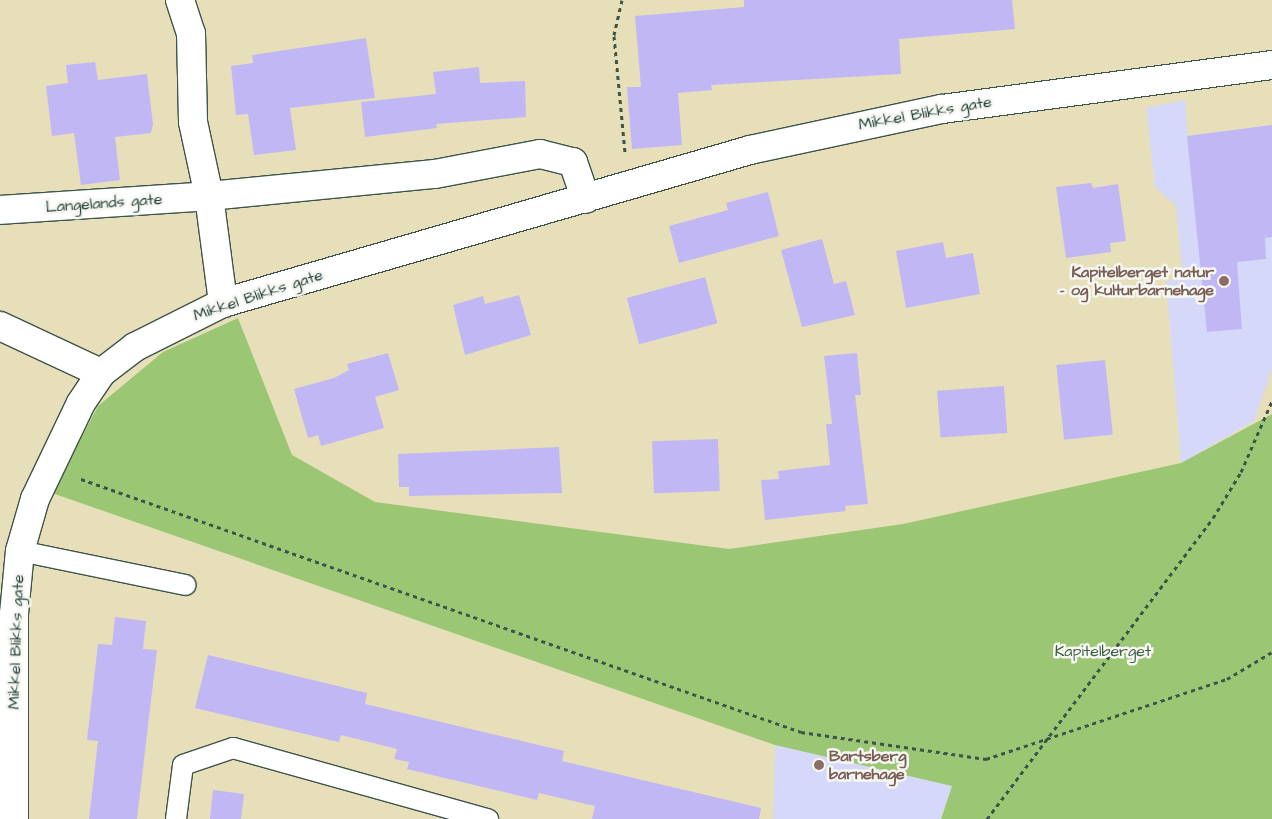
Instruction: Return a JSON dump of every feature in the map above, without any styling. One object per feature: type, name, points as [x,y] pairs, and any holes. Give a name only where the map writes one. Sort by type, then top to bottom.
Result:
[{"type":"street","points":[[180,0],[191,33],[193,122],[209,196],[223,303]]},
{"type":"street","name":"Mikkel Blikks gate","points":[[14,819],[7,615],[20,551],[49,468],[80,403],[101,373],[135,347],[223,303],[850,126],[1097,86],[1272,65]]},
{"type":"street","points":[[209,196],[435,174],[540,154],[573,162],[586,199]]},
{"type":"street","name":"Langelands gate","points":[[0,210],[209,196]]},
{"type":"street","points":[[0,326],[101,373]]},
{"type":"lane","points":[[20,551],[186,585]]},
{"type":"lane","points":[[176,819],[183,765],[233,748],[488,819]]},
{"type":"path","points":[[622,0],[614,36],[616,74],[632,186]]},
{"type":"path","points":[[987,819],[1042,742],[1213,518],[1241,472],[1272,401]]},
{"type":"path","points":[[49,468],[801,732],[986,759],[1228,679],[1272,652]]},
{"type":"shaded area","name":"Kapitelberget natur - og kulturbarnehage","points":[[1185,100],[1188,136],[1272,125],[1272,369],[1254,421],[1181,463],[1166,281],[1183,279],[1176,206],[1155,187],[1146,108]]},
{"type":"shaded area","name":"Bartsberg barnehage","points":[[775,745],[953,786],[941,819],[773,819]]},
{"type":"green space","name":"Kapitelberget","points":[[238,318],[292,455],[375,502],[729,549],[903,524],[1181,463],[1272,414],[1272,819],[941,819],[952,786],[775,745],[52,493],[98,406],[163,352]]},
{"type":"building","points":[[744,0],[1012,0],[1015,29],[899,39],[901,74],[711,85],[712,90],[678,93],[682,145],[632,149],[627,87],[641,87],[635,16],[744,7]]},
{"type":"building","points":[[366,38],[375,98],[290,108],[296,150],[254,155],[248,114],[236,115],[231,66],[253,63],[252,55]]},
{"type":"building","points":[[95,62],[98,80],[147,74],[153,124],[151,133],[115,137],[120,180],[81,185],[74,133],[52,136],[46,86],[68,83],[66,65]]},
{"type":"building","points":[[479,67],[480,83],[525,81],[526,117],[436,124],[437,128],[365,137],[361,102],[436,94],[433,72]]},
{"type":"building","points":[[1272,125],[1272,237],[1265,238],[1266,259],[1237,262],[1242,329],[1207,332],[1187,136]]},
{"type":"building","points":[[1091,183],[1093,188],[1118,184],[1126,241],[1110,243],[1111,252],[1066,258],[1056,187]]},
{"type":"building","points":[[768,192],[779,236],[679,263],[669,226],[728,210],[726,203]]},
{"type":"building","points":[[822,239],[834,284],[846,281],[855,315],[802,327],[781,250]]},
{"type":"building","points":[[943,242],[946,258],[973,253],[980,294],[906,308],[896,251]]},
{"type":"building","points":[[705,277],[717,323],[639,344],[627,298]]},
{"type":"building","points":[[519,295],[531,335],[465,355],[453,305],[483,296],[485,304]]},
{"type":"building","points":[[388,353],[399,390],[375,397],[384,428],[321,446],[318,435],[308,438],[294,389],[334,378],[349,370],[347,364]]},
{"type":"building","points":[[857,353],[861,395],[855,395],[868,504],[845,506],[846,511],[765,520],[761,480],[779,479],[778,471],[830,465],[826,424],[832,424],[824,356]]},
{"type":"building","points":[[1105,360],[1113,435],[1064,440],[1056,365]]},
{"type":"building","points":[[1004,386],[1007,433],[940,438],[937,391]]},
{"type":"building","points":[[718,439],[720,491],[654,493],[652,441]]},
{"type":"building","points":[[559,447],[562,493],[409,496],[409,487],[399,487],[398,454]]},
{"type":"building","points":[[115,617],[146,621],[143,649],[157,650],[137,819],[89,819],[98,741],[87,740],[98,644],[112,645]]},
{"type":"building","points":[[208,655],[367,693],[365,704],[564,751],[562,761],[761,808],[759,819],[592,819],[595,806],[539,793],[537,800],[407,769],[409,762],[394,759],[397,749],[341,735],[339,742],[195,708]]},
{"type":"building","points":[[213,790],[244,794],[241,819],[210,819]]},
{"type":"place","name":"Kapitelberget natur - og kulturbarnehage","points":[[1224,281]]},
{"type":"place","name":"Bartsberg barnehage","points":[[819,765]]}]
